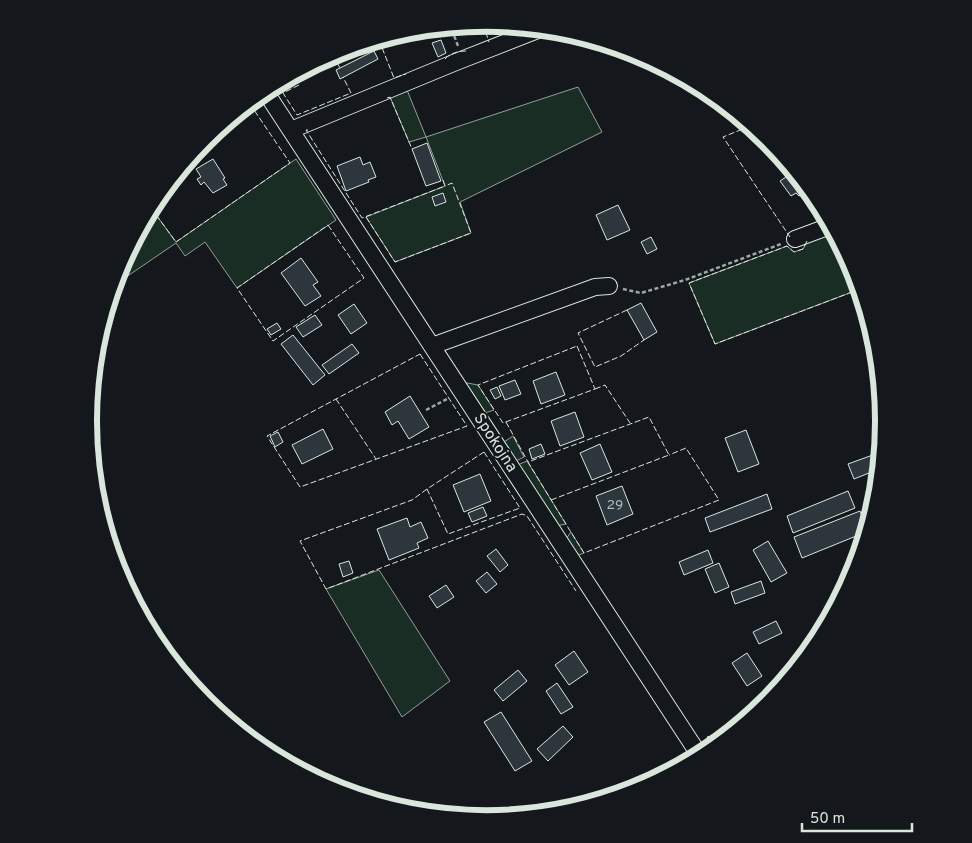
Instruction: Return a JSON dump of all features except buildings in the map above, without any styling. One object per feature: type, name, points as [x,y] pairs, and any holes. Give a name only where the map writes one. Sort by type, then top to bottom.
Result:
[{"type":"street","points":[[291,130],[526,35]]},
{"type":"street","name":"Spokojna","points":[[270,98],[695,749]]},
{"type":"street","points":[[795,239],[824,228]]},
{"type":"street","points":[[432,346],[595,287],[609,286]]},
{"type":"path","points":[[609,286],[641,293],[685,280],[795,239]]},
{"type":"path","points":[[426,410],[460,390]]},
{"type":"green space","points":[[578,87],[602,132],[460,202],[471,233],[395,262],[366,217],[445,186],[426,137]]},
{"type":"green space","points":[[407,90],[426,137],[409,142],[390,97]]},
{"type":"green space","points":[[296,159],[336,220],[237,288],[205,242],[185,256],[176,243],[125,278],[137,249],[156,215],[176,242]]},
{"type":"green space","points":[[826,233],[835,249],[852,292],[715,344],[689,283],[787,246],[794,252],[803,249],[808,240]]},
{"type":"green space","points":[[462,382],[478,385],[494,410],[482,414]]},
{"type":"green space","points":[[513,436],[524,457],[514,462],[501,444]]},
{"type":"green space","points":[[527,461],[566,524],[556,526],[515,466]]},
{"type":"green space","points":[[571,532],[584,553],[576,556],[566,539]]},
{"type":"green space","points":[[379,570],[450,681],[402,717],[326,589]]},
{"type":"fence","points":[[486,32],[489,42]]},
{"type":"fence","points":[[382,47],[394,78],[406,74]]},
{"type":"fence","points":[[445,59],[449,55],[466,51]]},
{"type":"fence","points":[[337,62],[340,68]]},
{"type":"fence","points":[[299,85],[283,93],[297,115],[351,93],[343,77]]},
{"type":"fence","points":[[387,98],[390,97],[412,149]]},
{"type":"fence","points":[[156,215],[176,242],[290,163],[254,110]]},
{"type":"fence","points":[[742,129],[723,137],[790,237]]},
{"type":"fence","points":[[308,130],[306,130],[362,218],[445,186],[443,180],[441,181]]},
{"type":"fence","points":[[366,217],[395,262],[471,233],[452,183],[445,186]]},
{"type":"fence","points":[[328,225],[364,278],[273,341],[237,288],[328,225]]},
{"type":"fence","points":[[807,241],[803,249],[794,252],[787,246],[689,283],[715,344],[852,292]]},
{"type":"fence","points":[[627,310],[578,333],[595,367],[621,356],[644,340]]},
{"type":"fence","points":[[577,346],[595,389],[503,423],[478,385],[577,346]]},
{"type":"fence","points":[[420,354],[467,426],[300,487],[267,436],[420,354]]},
{"type":"fence","points":[[595,389],[605,385],[630,423]]},
{"type":"fence","points":[[336,399],[376,459]]},
{"type":"fence","points":[[551,500],[669,455],[649,417],[528,462],[549,497],[584,553],[719,500],[686,448],[669,455]]},
{"type":"fence","points":[[506,422],[528,462]]},
{"type":"fence","points":[[484,452],[520,508],[448,534],[427,489],[484,452]]},
{"type":"fence","points":[[427,489],[412,500],[300,541],[326,589],[522,514],[527,516],[576,591]]},
{"type":"fence","points":[[709,740],[707,737],[721,732]]}]
